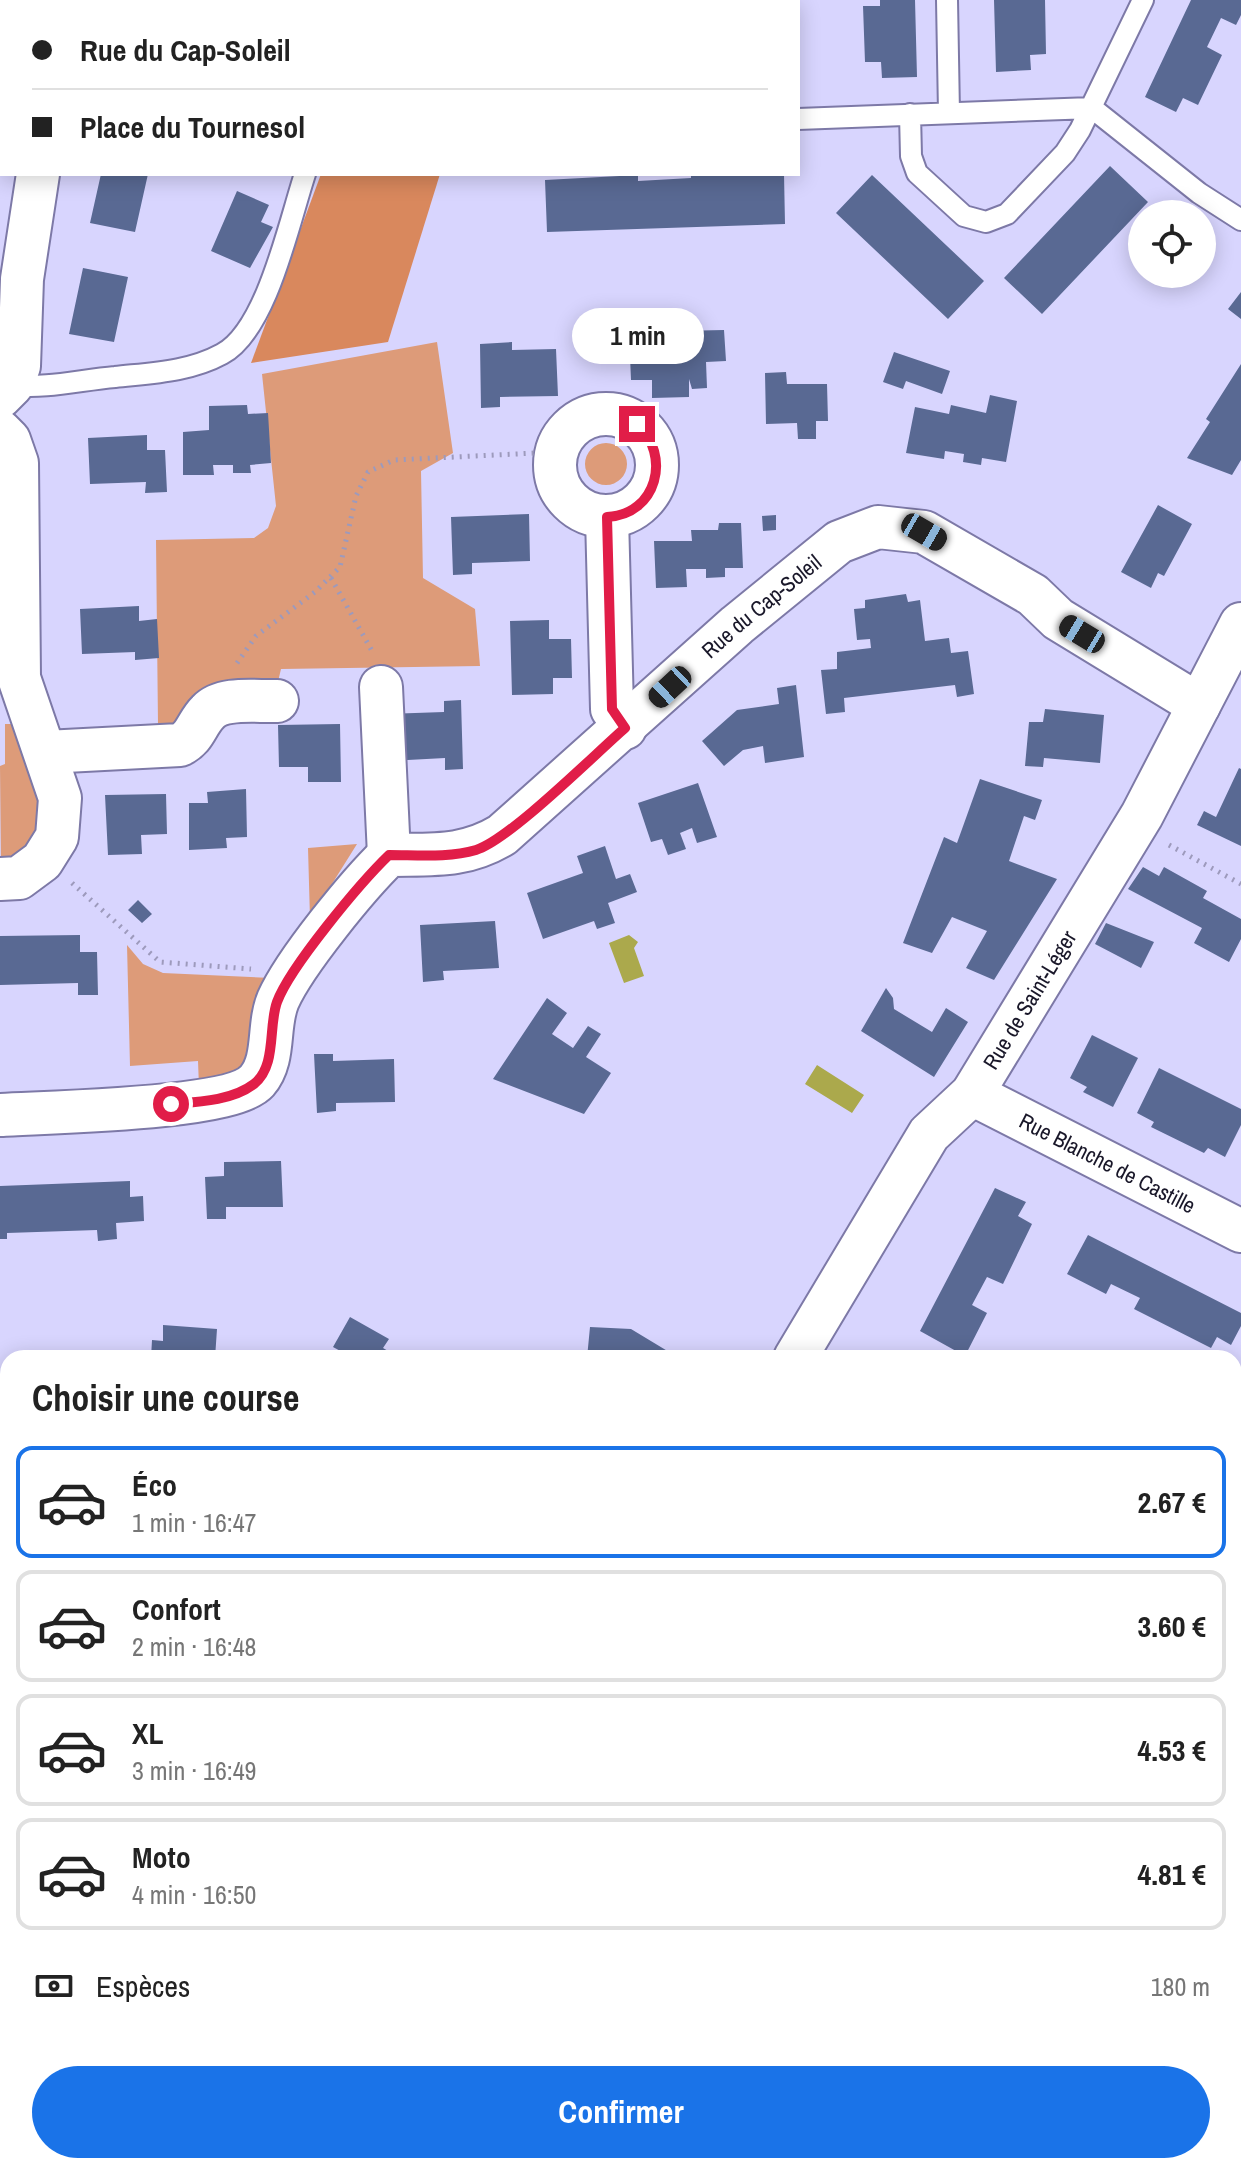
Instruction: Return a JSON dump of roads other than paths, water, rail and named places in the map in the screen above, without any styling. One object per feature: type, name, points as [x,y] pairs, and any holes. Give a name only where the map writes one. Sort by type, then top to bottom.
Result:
[{"type":"street","points":[[6,391],[19,366],[22,279],[38,176]]},
{"type":"street","points":[[595,415],[617,415],[645,432],[656,451],[654,484],[633,509],[607,517],[580,510],[564,495],[555,474],[556,452],[575,424],[595,415]]},
{"type":"street","points":[[0,431],[9,440],[17,463],[19,678],[60,798],[57,837],[42,861],[19,878],[0,879]]},
{"type":"street","points":[[607,517],[612,709],[625,728]]},
{"type":"street","name":"Rue du Cap-Soleil","points":[[389,855],[453,854],[478,849],[502,835],[737,625],[839,542],[878,527],[924,532],[1033,595],[1058,619],[1199,705]]},
{"type":"street","name":"Rue de Saint-Léger","points":[[800,1350],[929,1134],[972,1094],[1142,815],[1241,624]]},
{"type":"street","points":[[0,1115],[199,1102],[232,1094],[255,1083],[268,1064],[275,1012],[292,976],[371,873],[389,855],[381,687]]},
{"type":"street","points":[[46,752],[180,745],[191,740],[207,713],[226,703],[277,701]]},
{"type":"street","name":"Rue Blanche de Castille","points":[[972,1094],[1241,1231]]},
{"type":"lane","points":[[947,0],[949,113]]},
{"type":"lane","points":[[910,114],[911,156],[917,173],[964,216],[986,222],[1007,214],[1065,153],[1092,108],[1143,0]]},
{"type":"lane","points":[[800,119],[1092,108],[1199,193],[1241,220]]},
{"type":"lane","points":[[6,391],[165,372],[224,353],[236,344],[256,314],[304,176]]}]
